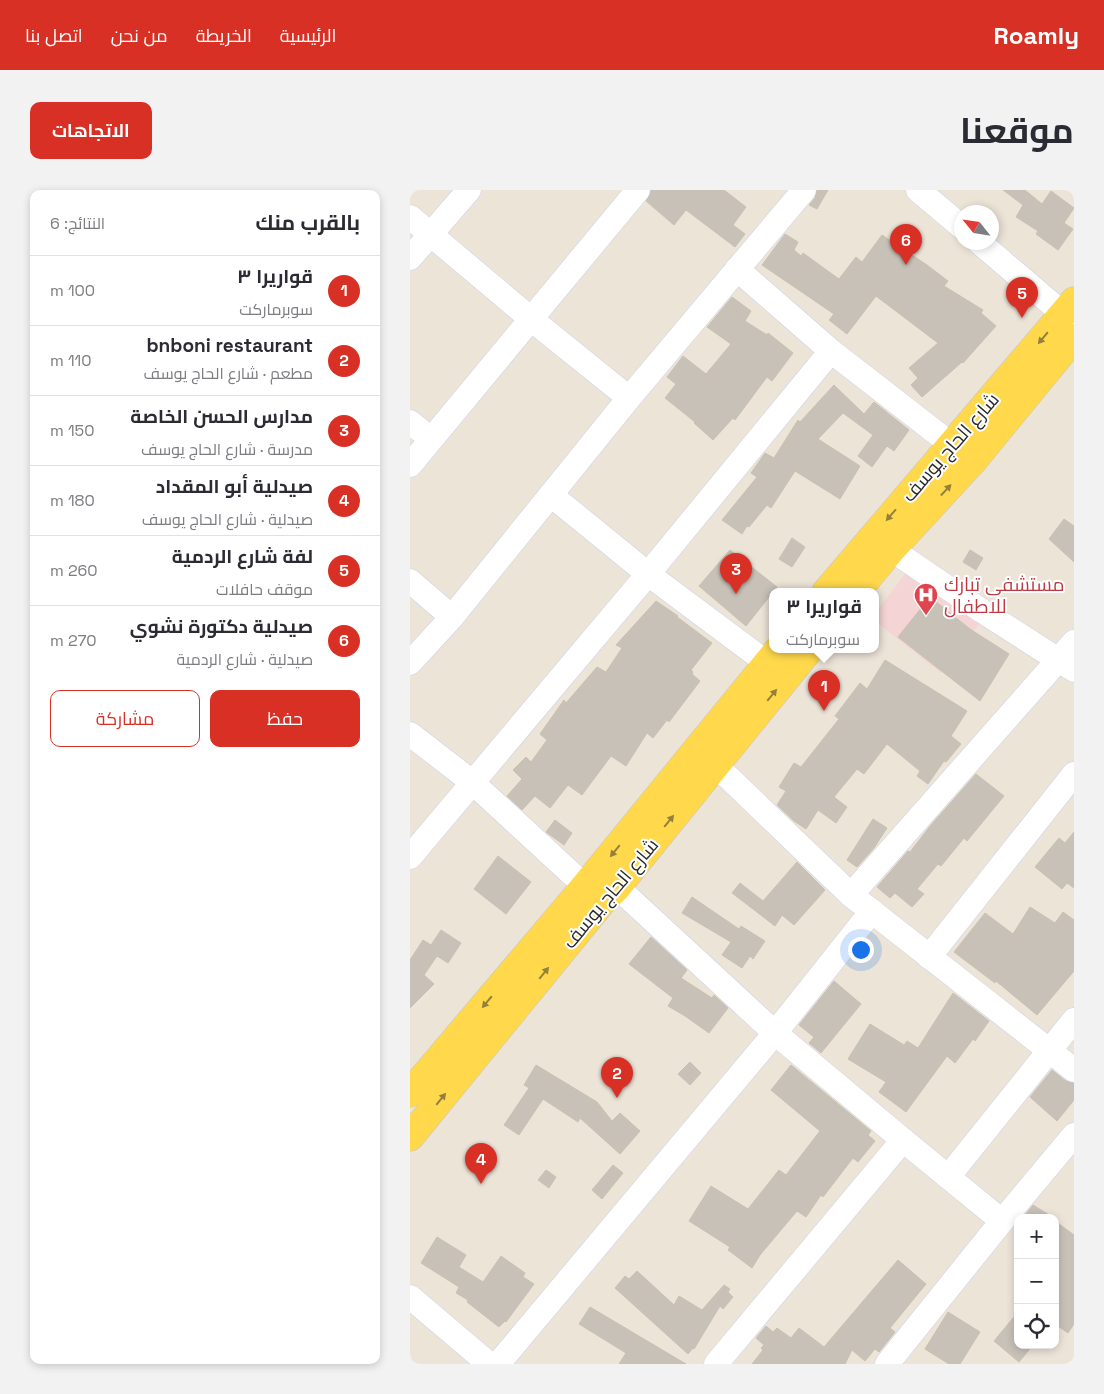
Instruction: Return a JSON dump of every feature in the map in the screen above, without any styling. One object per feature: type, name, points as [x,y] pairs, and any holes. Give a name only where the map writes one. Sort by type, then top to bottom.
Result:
[{"type":"main road","name":"شارع الحاج يوسف","points":[[858,588],[882,544],[952,445],[1071,319]]},
{"type":"main road","name":"شارع الحاج يوسف","points":[[831,588],[973,461],[1071,319]]},
{"type":"main road","name":"شارع الحاج يوسف","points":[[706,756],[806,653]]},
{"type":"main road","name":"شارع الحاج يوسف","points":[[410,1137],[706,756],[772,656]]},
{"type":"main road","name":"شارع الحاج يوسف","points":[[410,1093],[602,891]]},
{"type":"street","points":[[410,258],[469,190]]},
{"type":"street","points":[[410,465],[638,190]]},
{"type":"street","points":[[410,663],[452,617],[629,398],[804,190]]},
{"type":"street","points":[[918,190],[954,220]]},
{"type":"street","points":[[410,217],[531,320],[629,398]]},
{"type":"street","points":[[989,250],[1071,319]]},
{"type":"street","points":[[737,269],[831,351],[952,445]]},
{"type":"street","points":[[410,857],[648,574],[831,351]]},
{"type":"street","points":[[410,422],[431,439]]},
{"type":"street","points":[[551,495],[648,574],[772,656]]},
{"type":"street","points":[[882,544],[1066,665]]},
{"type":"street","points":[[410,581],[452,617]]},
{"type":"street","points":[[850,895],[1066,665],[1074,642]]},
{"type":"street","points":[[410,734],[472,782],[1002,1221]]},
{"type":"street","points":[[706,756],[850,895],[1074,1070]]},
{"type":"street","points":[[929,956],[1074,774]]},
{"type":"street","points":[[498,1364],[775,1032],[872,911]]},
{"type":"street","points":[[948,1177],[1074,1020]]},
{"type":"street","points":[[887,1364],[1002,1221],[1074,1136]]},
{"type":"street","points":[[716,1364],[902,1140]]},
{"type":"street","points":[[410,1297],[489,1364]]},
{"type":"shaded area","name":"مستشفى تبارك للاطفال","points":[[912,565],[982,620],[941,673],[879,624],[879,608]]},
{"type":"building","points":[[651,190],[724,190],[746,207],[733,225],[745,234],[735,247],[686,210],[674,225],[646,201]]},
{"type":"building","points":[[817,190],[828,190],[817,209],[809,205],[815,198]]},
{"type":"building","points":[[1003,190],[1025,190],[1042,204],[1051,191],[1074,208],[1064,223],[1073,229],[1058,250],[1036,234],[1038,231],[1016,217],[1023,205]]},
{"type":"building","points":[[785,234],[798,242],[794,250],[801,256],[803,253],[839,279],[856,257],[862,262],[882,235],[948,281],[944,286],[983,310],[981,313],[996,326],[963,363],[922,397],[911,385],[918,378],[909,368],[938,343],[876,296],[847,334],[829,320],[834,314],[762,265]]},
{"type":"building","points":[[732,297],[751,311],[745,321],[767,335],[768,333],[793,353],[772,381],[767,377],[735,420],[733,418],[713,440],[695,422],[665,398],[676,384],[667,377],[683,356],[706,374],[731,344],[707,327]]},
{"type":"building","points":[[834,385],[864,414],[874,402],[909,430],[894,451],[887,446],[872,467],[858,456],[873,435],[843,413],[818,439],[860,466],[840,499],[795,471],[771,508],[767,505],[742,534],[722,520],[757,477],[751,473],[765,453],[774,458],[798,420],[800,422]]},
{"type":"building","points":[[1064,519],[1074,526],[1074,562],[1049,539]]},
{"type":"building","points":[[792,538],[805,547],[792,567],[779,559]]},
{"type":"building","points":[[730,550],[777,587],[769,588],[769,597],[746,626],[699,586]]},
{"type":"building","points":[[970,550],[983,558],[976,570],[963,562]]},
{"type":"building","points":[[930,597],[970,629],[1009,654],[980,701],[898,637]]},
{"type":"building","points":[[656,601],[712,643],[691,670],[692,674],[700,681],[669,722],[667,720],[653,738],[647,733],[626,766],[611,756],[582,795],[568,785],[550,808],[535,796],[522,810],[507,796],[522,779],[513,770],[526,757],[531,762],[547,740],[540,734],[564,700],[566,703],[597,667],[606,672],[622,648],[616,645]]},
{"type":"building","points":[[885,660],[967,711],[951,736],[961,744],[946,762],[944,761],[928,784],[917,776],[920,771],[887,744],[864,774],[857,769],[834,797],[847,807],[836,823],[818,810],[806,829],[777,805],[786,791],[779,787],[794,763],[801,767],[839,719],[835,716],[860,683],[867,689]]},
{"type":"building","points":[[976,774],[1004,796],[967,841],[964,838],[941,866],[938,864],[917,889],[924,894],[912,907],[895,893],[890,898],[877,887],[908,851],[910,852]]},
{"type":"building","points":[[873,819],[887,828],[874,848],[857,867],[847,860]]},
{"type":"building","points":[[555,820],[572,833],[564,845],[546,832]]},
{"type":"building","points":[[1074,832],[1074,888],[1067,883],[1062,889],[1035,867],[1059,838],[1065,843]]},
{"type":"building","points":[[498,856],[531,882],[506,914],[474,889]]},
{"type":"building","points":[[797,862],[825,890],[794,925],[782,915],[775,926],[732,893],[740,883],[763,901]]},
{"type":"building","points":[[692,897],[739,929],[741,926],[765,941],[753,959],[750,956],[742,968],[722,955],[731,942],[682,913]]},
{"type":"building","points":[[1030,907],[1055,923],[1063,912],[1074,920],[1074,971],[1037,1015],[996,981],[995,983],[954,952],[985,913],[1013,934]]},
{"type":"building","points":[[441,930],[461,943],[448,963],[437,956],[424,975],[434,984],[410,1008],[410,960],[423,940],[431,945]]},
{"type":"building","points":[[651,937],[687,970],[681,978],[712,998],[714,995],[728,1008],[709,1033],[668,1006],[673,998],[629,964]]},
{"type":"building","points":[[834,981],[861,1004],[821,1053],[809,1043],[814,1037],[799,1025]]},
{"type":"building","points":[[953,993],[989,1021],[975,1041],[973,1039],[955,1063],[947,1056],[906,1112],[879,1092],[886,1082],[848,1059],[870,1024],[904,1045],[907,1041],[918,1048]]},
{"type":"building","points":[[690,1062],[701,1073],[690,1085],[678,1074]]},
{"type":"building","points":[[536,1065],[597,1102],[612,1121],[620,1113],[640,1131],[620,1154],[580,1118],[578,1122],[543,1099],[519,1135],[504,1125],[529,1088],[524,1085]]},
{"type":"building","points":[[791,1065],[871,1131],[868,1135],[875,1141],[858,1162],[853,1158],[823,1197],[821,1195],[806,1217],[797,1211],[760,1255],[752,1268],[728,1250],[730,1247],[689,1221],[711,1186],[748,1209],[779,1170],[786,1175],[820,1131],[771,1090]]},
{"type":"building","points":[[1052,1070],[1066,1081],[1074,1083],[1074,1100],[1057,1121],[1030,1097]]},
{"type":"building","points":[[613,1165],[623,1173],[602,1199],[592,1190]]},
{"type":"building","points":[[546,1170],[556,1177],[549,1188],[538,1180]]},
{"type":"building","points":[[1033,1205],[1048,1214],[1026,1214]]},
{"type":"building","points":[[1059,1224],[1074,1235],[1074,1324],[1068,1333],[1059,1327]]},
{"type":"building","points":[[437,1237],[466,1255],[459,1267],[483,1282],[501,1256],[525,1273],[523,1277],[534,1284],[506,1322],[499,1327],[467,1302],[468,1300],[456,1293],[459,1287],[421,1263]]},
{"type":"building","points":[[898,1260],[926,1284],[890,1328],[895,1332],[879,1352],[875,1349],[865,1361],[852,1350],[845,1364],[752,1364],[763,1350],[761,1348],[764,1345],[756,1338],[766,1326],[773,1332],[777,1328],[791,1338],[799,1328],[824,1347]]},
{"type":"building","points":[[637,1271],[674,1305],[679,1296],[702,1310],[724,1285],[730,1289],[728,1292],[733,1297],[723,1309],[720,1306],[694,1349],[688,1354],[615,1288],[625,1276],[629,1279]]},
{"type":"building","points":[[590,1307],[686,1364],[619,1364],[626,1353],[579,1324]]},
{"type":"building","points":[[948,1312],[980,1332],[960,1364],[949,1364],[925,1349]]},
{"type":"building","points":[[1014,1317],[1014,1349],[1030,1349],[1019,1362],[994,1341]]},
{"type":"place","name":"صيدلية دكتورة نشوي","points":[[906,265]]},
{"type":"place","name":"لفة شارع الردمية","points":[[1022,318]]},
{"type":"place","name":"مدارس الحسن الخاصة","points":[[736,594]]},
{"type":"place","name":"مستشفى تبارك للاطفال","points":[[926,616]]},
{"type":"place","name":"قواريرا ٣","points":[[824,711]]},
{"type":"place","name":"bnboni restaurant","points":[[617,1098]]},
{"type":"place","name":"صيدلية أبو المقداد","points":[[481,1184]]}]
